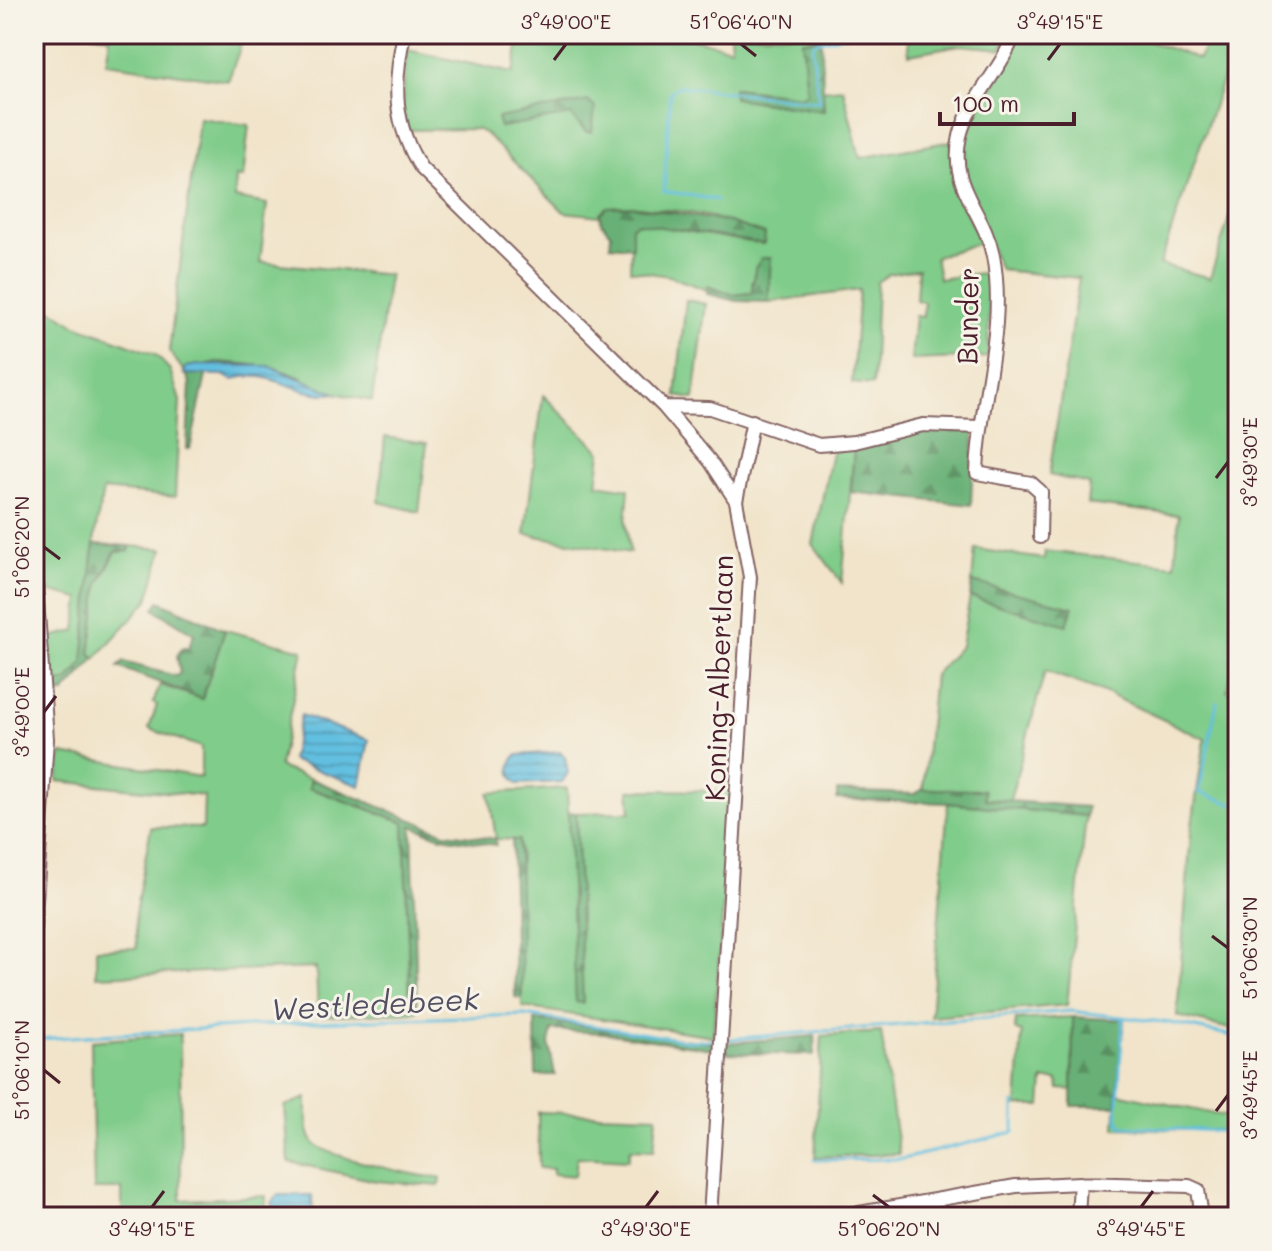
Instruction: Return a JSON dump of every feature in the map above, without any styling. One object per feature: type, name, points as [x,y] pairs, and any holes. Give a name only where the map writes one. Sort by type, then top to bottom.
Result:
[{"type":"street","name":"Koning-Albertlaan","points":[[404,34],[395,91],[397,113],[406,145],[421,168],[664,407],[710,461],[736,501],[750,577],[710,1217]]},
{"type":"street","name":"Bunder","points":[[1014,34],[1002,65],[966,119],[960,136],[961,185],[986,236],[995,275],[992,369],[979,427],[977,473],[1031,483],[1041,492],[1040,537]]},
{"type":"street","points":[[664,407],[710,408],[819,445],[854,442],[923,425],[979,427]]},
{"type":"street","points":[[736,501],[753,421]]},
{"type":"street","points":[[34,557],[47,739],[34,930]]},
{"type":"street","points":[[1078,1217],[1080,1183]]},
{"type":"street","points":[[836,1217],[1016,1186],[1080,1183],[1189,1186],[1198,1190],[1202,1217]]},
{"type":"green space","points":[[91,34],[245,34],[228,81],[106,63],[110,37]]},
{"type":"green space","points":[[472,34],[673,34],[731,48],[730,34],[850,34],[803,40],[807,92],[802,97],[734,88],[734,98],[824,111],[822,90],[843,88],[860,158],[952,141],[958,194],[982,242],[935,257],[939,279],[990,272],[988,357],[911,360],[915,316],[923,317],[924,302],[916,300],[918,269],[889,274],[877,282],[873,385],[852,383],[859,290],[768,302],[771,259],[752,282],[753,293],[734,295],[707,287],[707,290],[669,276],[630,270],[632,226],[638,223],[764,244],[720,219],[688,213],[620,207],[607,207],[600,216],[564,212],[485,133],[476,129],[407,130],[402,108],[407,50],[513,73],[519,43]]},
{"type":"green space","points":[[907,34],[1008,34],[1002,49],[960,45],[909,54]]},
{"type":"green space","points":[[1020,34],[1128,34],[1199,59],[1209,34],[1238,34],[1160,264],[1210,278],[1238,190],[1238,656],[1227,690],[1238,696],[1238,1031],[1177,1016],[1191,832],[1205,739],[1104,692],[1045,671],[1010,800],[984,799],[984,791],[923,789],[934,675],[961,646],[970,597],[1066,624],[1072,608],[972,582],[975,549],[1044,559],[1045,551],[1175,565],[1179,515],[1087,504],[1089,484],[1049,475],[1079,278],[1000,270],[976,214],[964,155],[967,135],[975,116]]},
{"type":"green space","points":[[821,39],[824,111],[734,98],[733,88],[802,96],[807,92],[802,40]]},
{"type":"green space","points":[[588,101],[595,108],[592,132],[586,132],[571,115],[500,127],[497,118]]},
{"type":"green space","points":[[199,118],[249,125],[243,178],[236,177],[235,198],[267,204],[260,262],[389,275],[372,401],[321,390],[271,366],[186,374],[169,351]]},
{"type":"green space","points":[[632,206],[729,222],[765,234],[764,244],[638,223],[632,226],[632,247],[610,245],[611,234],[601,222],[600,213],[607,207]]},
{"type":"green space","points":[[762,258],[771,258],[768,302],[737,301],[707,294],[707,286],[734,295],[752,293],[755,268]]},
{"type":"green space","points":[[34,299],[76,325],[155,354],[170,370],[180,401],[175,497],[103,490],[95,534],[83,663],[68,681],[49,683],[46,638],[76,631],[80,599],[44,590],[34,456]]},
{"type":"green space","points":[[686,300],[706,304],[694,399],[676,396]]},
{"type":"green space","points":[[219,362],[285,371],[321,390],[263,376],[207,371],[190,449],[187,449],[190,383],[186,374],[191,367]]},
{"type":"green space","points":[[543,395],[601,452],[597,484],[629,489],[626,522],[630,553],[525,534]]},
{"type":"green space","points":[[908,430],[974,431],[971,505],[851,492],[854,448]]},
{"type":"green space","points":[[385,437],[427,443],[419,512],[379,502]]},
{"type":"green space","points":[[854,448],[842,583],[813,544],[832,452]]},
{"type":"green space","points":[[94,544],[130,546],[129,551],[115,552],[99,584],[90,653],[95,659],[64,693],[53,694],[49,683],[68,681],[83,663]]},
{"type":"green space","points":[[130,546],[163,549],[148,600],[95,659],[90,654],[99,584],[116,552],[129,551]]},
{"type":"green space","points":[[972,582],[1073,607],[1067,625],[970,597]]},
{"type":"green space","points":[[159,601],[225,630],[202,699],[118,667],[124,662],[176,676],[180,673],[177,656],[183,647],[188,649],[194,634],[154,609]]},
{"type":"green space","points":[[225,630],[303,650],[279,767],[311,779],[309,788],[404,822],[410,1001],[417,1000],[417,1012],[318,1016],[316,968],[96,976],[96,949],[137,948],[135,914],[151,827],[203,828],[204,796],[58,781],[61,754],[201,777],[201,747],[149,729],[157,705],[153,703],[160,685],[202,699]]},
{"type":"green space","points":[[311,779],[445,833],[496,839],[496,845],[441,837],[412,826],[417,1000],[410,1002],[404,822],[309,788]]},
{"type":"green space","points":[[567,788],[576,1001],[582,1003],[576,813],[631,812],[629,790],[732,791],[713,1036],[522,1007],[519,840],[496,839],[489,793]]},
{"type":"green space","points":[[923,789],[984,790],[985,799],[1087,807],[1086,816],[948,803],[837,799],[837,791],[915,794]]},
{"type":"green space","points":[[948,803],[1086,816],[1067,1005],[931,1017]]},
{"type":"green space","points":[[568,812],[576,813],[583,1003],[576,1002]]},
{"type":"green space","points":[[512,840],[519,840],[522,998],[515,997]]},
{"type":"green space","points":[[1073,1017],[1072,1090],[1059,1089],[1058,1080],[1043,1080],[1041,1106],[1017,1106],[1022,1032],[1015,1030],[1016,1020]]},
{"type":"green space","points":[[1073,1017],[1124,1020],[1116,1106],[1072,1106]]},
{"type":"green space","points":[[535,1020],[714,1043],[713,1049],[604,1033],[552,1030],[549,1043],[555,1075],[536,1075]]},
{"type":"green space","points":[[881,1032],[899,1154],[815,1157],[822,1036]]},
{"type":"green space","points":[[180,1034],[181,1200],[266,1196],[265,1217],[122,1217],[122,1189],[94,1189],[91,1041]]},
{"type":"green space","points":[[815,1036],[814,1055],[726,1053],[727,1043]]},
{"type":"green space","points":[[1117,1093],[1238,1119],[1238,1131],[1115,1128]]},
{"type":"green space","points":[[307,1098],[309,1132],[320,1148],[372,1165],[440,1178],[439,1186],[376,1181],[289,1162],[285,1106]]},
{"type":"green space","points":[[538,1112],[657,1116],[654,1150],[630,1149],[628,1160],[577,1157],[575,1176],[553,1174],[553,1169],[539,1168]]},
{"type":"water","points":[[269,366],[335,393],[310,392],[258,377],[233,380],[223,375],[184,374],[186,367]]},
{"type":"water","points":[[301,715],[369,740],[360,786],[291,760]]},
{"type":"water","points":[[560,752],[565,757],[568,773],[562,782],[518,784],[512,777],[511,766],[517,755]]},
{"type":"water","points":[[278,1195],[312,1195],[313,1217],[273,1217],[272,1203]]},
{"type":"waterway","points":[[717,200],[664,191],[670,92],[678,86],[819,102],[812,47],[815,42],[850,34]]},
{"type":"waterway","points":[[1217,702],[1199,792],[1238,806]]},
{"type":"waterway","name":"Westledebeek","points":[[729,1039],[1071,1011],[1171,1023],[1238,1037]]},
{"type":"waterway","name":"Westledebeek","points":[[37,1039],[313,1022],[524,1015],[691,1041],[712,1040]]},
{"type":"waterway","points":[[1123,1017],[1117,1118],[1122,1126],[1238,1132]]},
{"type":"waterway","points":[[814,1160],[903,1159],[1014,1132],[1014,1103]]}]
